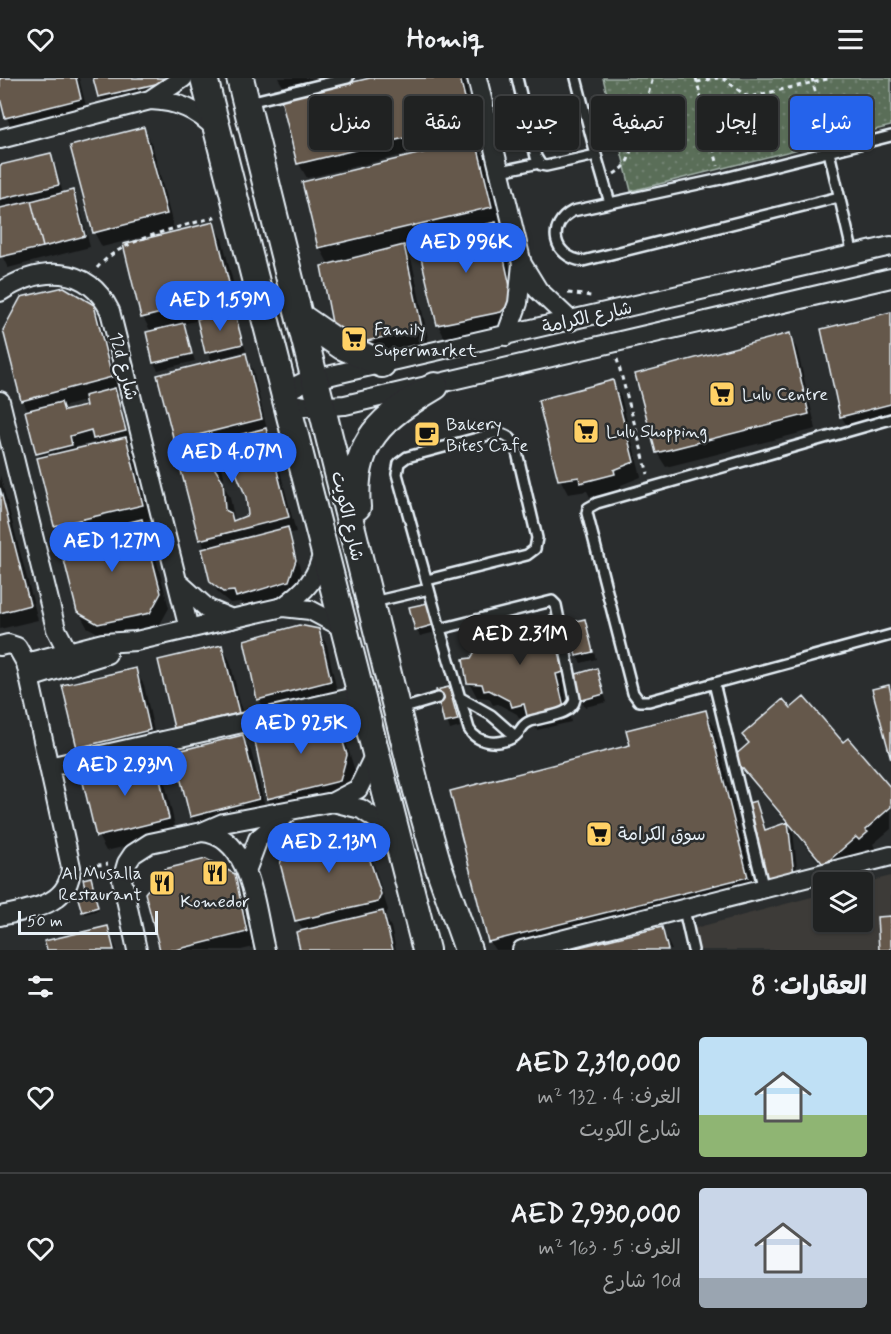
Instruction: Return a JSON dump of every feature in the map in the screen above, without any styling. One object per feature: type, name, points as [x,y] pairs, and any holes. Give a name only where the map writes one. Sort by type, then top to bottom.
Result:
[{"type":"main road","name":"شارع الكويت","points":[[204,78],[426,950]]},
{"type":"main road","name":"شارع الكويت","points":[[240,78],[323,407],[356,552],[435,855],[468,950]]},
{"type":"main road","points":[[300,318],[342,346],[382,364]]},
{"type":"main road","points":[[356,552],[358,518],[356,489],[360,457],[376,429],[387,418],[435,386]]},
{"type":"street","points":[[0,139],[150,100],[183,78]]},
{"type":"street","points":[[477,78],[522,264],[518,303],[506,336]]},
{"type":"street","points":[[150,100],[180,104],[206,119],[216,129]]},
{"type":"street","name":"شارع الكرامة","points":[[285,397],[315,379],[891,246]]},
{"type":"street","points":[[522,264],[538,290],[571,321]]},
{"type":"street","points":[[0,292],[22,281],[54,275],[69,274],[90,282]]},
{"type":"street","name":"شارع الكرامة","points":[[285,397],[323,407],[345,405],[435,386],[891,278]]},
{"type":"street","name":"12d شارع","points":[[90,282],[104,298],[110,310],[189,629]]},
{"type":"street","points":[[0,401],[56,629],[68,652]]},
{"type":"street","points":[[283,607],[305,590],[314,579],[320,566],[323,546]]},
{"type":"street","points":[[178,582],[208,609],[232,619]]},
{"type":"street","points":[[28,670],[68,652],[103,644],[136,641],[283,607],[310,610],[344,628]]},
{"type":"street","points":[[28,670],[105,655],[136,641]]},
{"type":"street","points":[[0,645],[8,644],[17,647],[28,670],[71,867],[71,878],[60,897],[51,903],[0,916]]},
{"type":"street","points":[[49,767],[360,696]]},
{"type":"street","points":[[137,950],[123,888],[127,863],[133,854],[150,843],[202,832],[223,823],[333,802],[358,789],[375,754]]},
{"type":"street","points":[[333,802],[361,809],[395,832]]},
{"type":"street","points":[[246,872],[258,839],[292,810]]},
{"type":"street","points":[[202,832],[213,833],[232,845],[246,872],[265,950]]},
{"type":"street","points":[[522,950],[891,856]]},
{"type":"lane","points":[[247,103],[348,78]]},
{"type":"lane","points":[[518,78],[539,163]]},
{"type":"lane","points":[[576,78],[610,203]]},
{"type":"lane","points":[[839,197],[592,260],[572,260],[564,254],[555,234],[564,216],[573,211],[722,179],[891,136]]},
{"type":"lane","points":[[829,152],[853,255]]},
{"type":"lane","points":[[501,171],[539,163],[546,166],[596,155]]},
{"type":"lane","points":[[891,420],[597,503],[588,508],[587,518],[636,697],[644,702],[891,635]]},
{"type":"lane","points":[[370,603],[428,584],[527,555],[535,549],[537,538],[516,448],[514,442],[503,434],[496,433],[407,457],[399,463],[397,474],[428,584],[456,694],[469,729],[476,739],[487,742],[515,736],[527,722],[567,711],[575,703],[555,603],[547,600],[440,629]]},
{"type":"lane","points":[[714,683],[764,890]]},
{"type":"lane","points":[[456,694],[491,716],[515,736]]},
{"type":"lane","points":[[398,710],[438,698]]},
{"type":"lane","points":[[684,910],[693,950]]},
{"type":"path","points":[[604,182],[623,168],[628,160],[653,78]]},
{"type":"path","points":[[718,78],[696,80],[722,179]]},
{"type":"path","points":[[723,78],[746,96],[754,96],[813,80],[832,78]]},
{"type":"path","points":[[813,80],[829,152]]},
{"type":"path","points":[[90,282],[96,268],[108,255],[123,246],[237,210]]},
{"type":"path","points":[[71,867],[127,863]]},
{"type":"shaded area","points":[[891,876],[891,950],[696,950],[691,929],[813,897],[813,932],[873,932],[873,880]]},
{"type":"green space","points":[[603,78],[891,78],[891,126],[873,130],[873,96],[790,96],[790,150],[795,150],[631,191],[621,150],[685,150],[685,96],[607,96]]},
{"type":"building","points":[[0,78],[76,78],[81,99],[5,118],[0,98]]},
{"type":"building","points":[[93,78],[165,78],[164,82],[98,97]]},
{"type":"building","points":[[370,78],[460,78],[464,96],[404,96],[404,138],[392,141],[392,96],[309,96],[309,150],[355,150],[297,164],[281,99]]},
{"type":"building","points":[[144,127],[167,214],[93,233],[70,146]]},
{"type":"building","points":[[435,150],[478,150],[492,207],[318,248],[302,182]]},
{"type":"building","points":[[51,153],[59,185],[0,199],[0,165]]},
{"type":"building","points":[[73,190],[85,236],[43,247],[31,201]]},
{"type":"building","points":[[31,201],[43,247],[0,257],[0,208]]},
{"type":"building","points":[[214,222],[232,295],[141,318],[123,244]]},
{"type":"building","points":[[496,222],[513,300],[501,312],[437,325],[417,241]]},
{"type":"building","points":[[404,245],[422,328],[359,343],[333,328],[321,266]]},
{"type":"building","points":[[64,287],[94,305],[112,377],[21,401],[3,330],[21,297]]},
{"type":"building","points":[[234,310],[243,344],[205,353],[197,319]]},
{"type":"building","points":[[891,312],[891,404],[840,417],[821,329]]},
{"type":"building","points":[[184,323],[192,354],[153,363],[146,332]]},
{"type":"building","name":"Lulu Centre","points":[[790,333],[809,414],[656,453],[635,374]]},
{"type":"building","points":[[246,353],[262,419],[174,441],[157,375]]},
{"type":"building","name":"Lulu Shopping","points":[[613,380],[634,462],[614,470],[615,474],[580,483],[579,477],[558,480],[538,400]]},
{"type":"building","points":[[115,388],[126,431],[93,439],[91,430],[70,436],[72,445],[36,454],[25,411],[61,402],[64,411],[86,406],[84,396]]},
{"type":"building","points":[[266,428],[289,517],[199,540],[176,451]],"holes":[[[230,446],[237,461],[237,475],[246,497],[248,515],[233,521],[231,513],[225,510],[223,481],[215,469],[217,460],[214,451]]]},
{"type":"building","points":[[126,437],[143,505],[54,526],[37,458]]},
{"type":"building","points":[[0,488],[30,605],[0,613]]},
{"type":"building","points":[[142,519],[161,593],[150,613],[98,624],[77,612],[59,540]]},
{"type":"building","points":[[288,527],[296,560],[289,581],[236,597],[234,591],[223,592],[210,582],[202,549]]},
{"type":"building","points":[[428,603],[433,625],[415,630],[409,607]]},
{"type":"building","points":[[551,616],[564,672],[556,674],[564,707],[527,716],[524,704],[512,707],[510,701],[489,690],[484,691],[482,684],[467,683],[463,659],[471,658],[476,650],[475,642],[504,635],[502,628]]},
{"type":"building","points":[[585,619],[593,652],[576,656],[567,623]]},
{"type":"building","points":[[299,625],[319,629],[331,681],[257,700],[244,640]]},
{"type":"building","points":[[222,645],[239,713],[174,728],[158,660]]},
{"type":"building","points":[[136,668],[150,730],[77,748],[62,685]]},
{"type":"building","points":[[597,668],[604,694],[579,701],[573,675]]},
{"type":"building","points":[[889,685],[891,694],[891,759],[872,689]]},
{"type":"building","points":[[449,687],[458,720],[444,723],[436,690]]},
{"type":"building","points":[[804,697],[843,742],[848,738],[891,788],[891,807],[865,830],[868,832],[859,840],[856,837],[824,865],[733,757],[749,743],[742,735],[783,699],[791,708]]},
{"type":"building","name":"سوق الكرامة","points":[[706,710],[748,877],[488,942],[450,791],[630,745],[626,730]]},
{"type":"building","points":[[334,713],[347,755],[340,781],[267,799],[253,732]]},
{"type":"building","points":[[243,735],[259,799],[190,817],[174,752]]},
{"type":"building","points":[[155,757],[169,819],[96,837],[81,774]]},
{"type":"building","points":[[756,801],[765,830],[788,822],[794,875],[766,883],[748,803]]},
{"type":"building","points":[[345,828],[363,839],[381,894],[378,902],[295,921],[280,863],[293,841]]},
{"type":"building","points":[[206,859],[235,874],[247,932],[175,950],[160,950],[145,893],[165,869]]},
{"type":"building","points":[[91,877],[94,889],[86,891],[83,879]]},
{"type":"building","points":[[94,891],[98,907],[82,912],[77,895]]},
{"type":"building","points":[[383,911],[393,950],[300,950],[296,932]]},
{"type":"building","points":[[891,916],[891,950],[879,950],[877,917]]},
{"type":"building","points":[[108,926],[114,950],[47,950],[44,941]]},
{"type":"building","points":[[662,927],[668,950],[567,950]]},
{"type":"place","name":"Family Supermarket","points":[[354,339]]},
{"type":"place","name":"Lulu Centre","points":[[722,394]]},
{"type":"place","name":"Lulu Shopping","points":[[586,431]]},
{"type":"place","name":"Bakery Bites Cafe","points":[[427,434]]},
{"type":"place","name":"سوق الكرامة","points":[[599,834]]},
{"type":"place","name":"Komedor","points":[[215,873]]},
{"type":"place","name":"Al Musalla Restaurant","points":[[162,883]]}]
